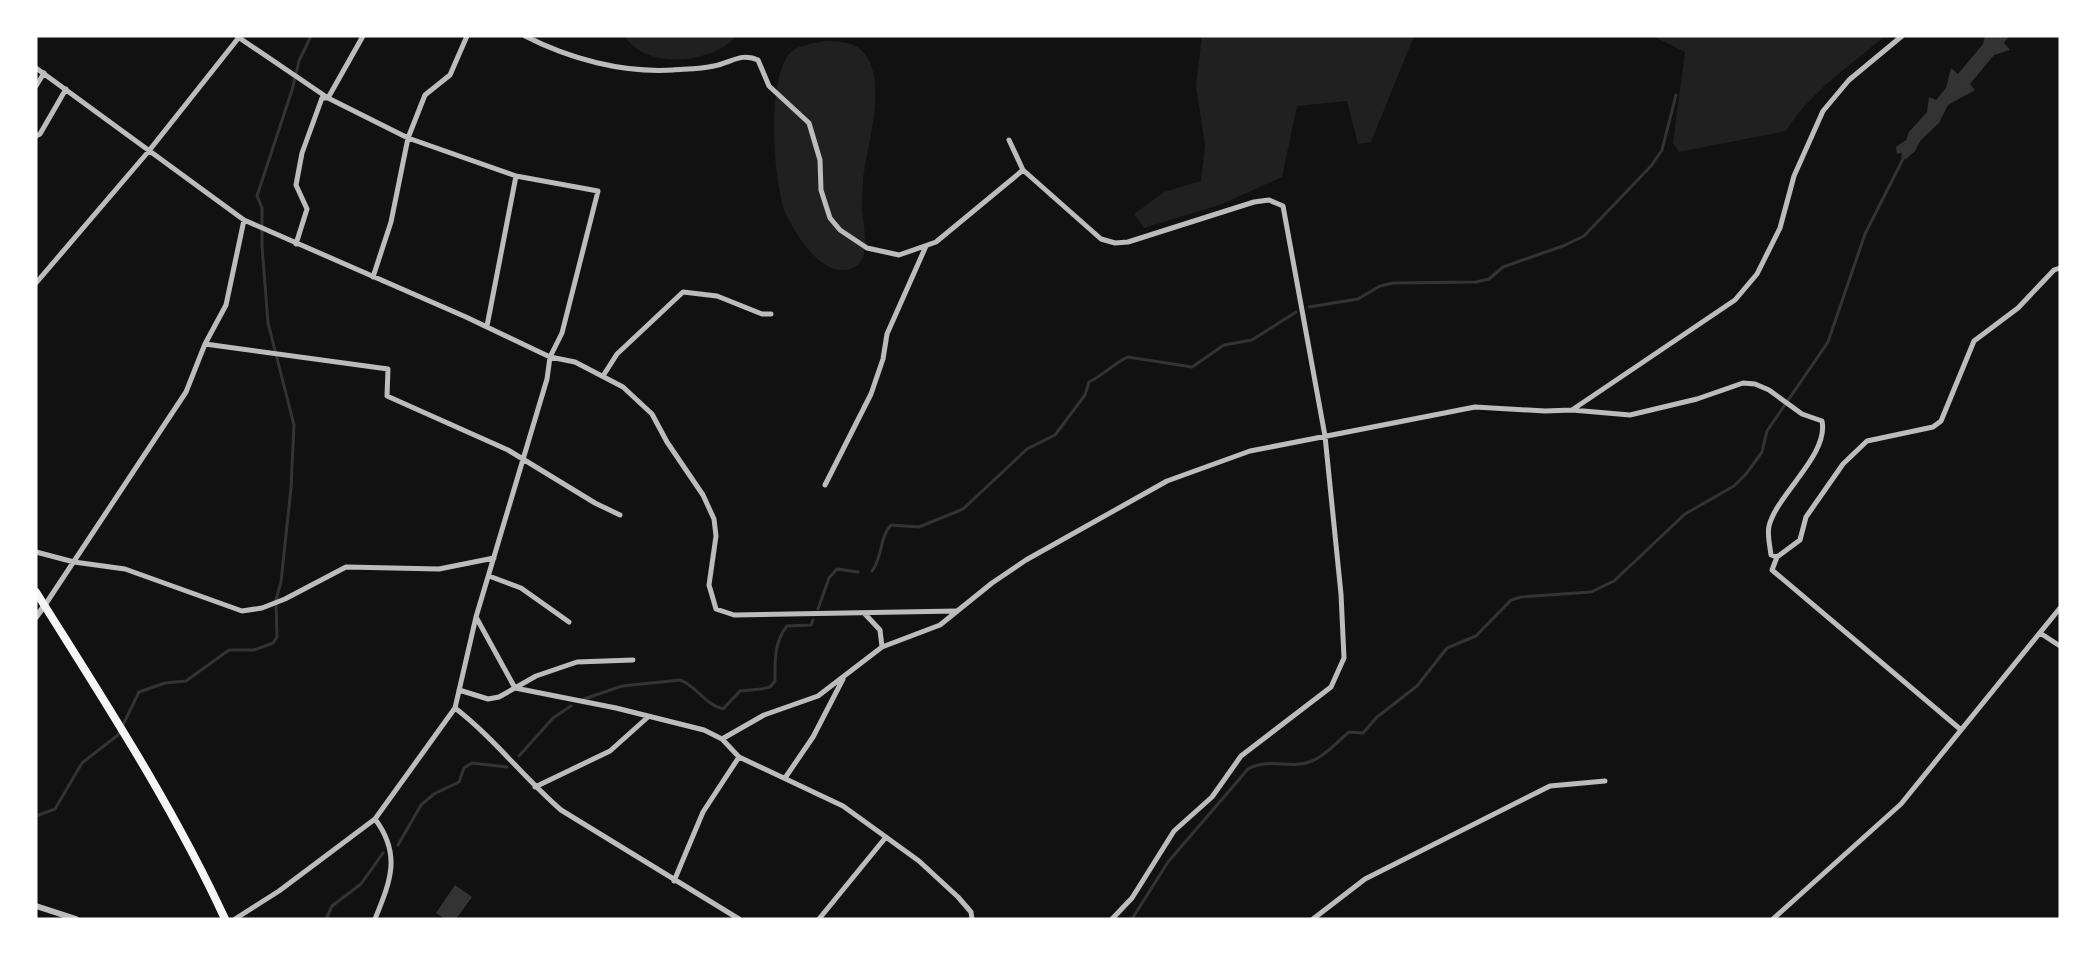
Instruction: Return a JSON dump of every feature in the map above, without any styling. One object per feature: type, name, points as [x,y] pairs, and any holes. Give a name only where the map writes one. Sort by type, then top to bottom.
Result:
[{"type":"main road","points":[[36,592],[157,787],[196,858],[225,919]]},
{"type":"street","points":[[328,98],[363,36]]},
{"type":"street","points":[[373,277],[391,222],[408,138],[425,95],[450,75],[467,36]]},
{"type":"street","points":[[525,36],[590,63],[669,70],[718,65],[737,58],[752,57],[758,60],[769,86],[809,123],[820,160],[821,190],[826,211],[840,230],[861,245],[884,254],[909,254],[936,242],[1023,170]]},
{"type":"street","points":[[1572,410],[1735,300],[1757,274],[1780,228],[1794,176],[1822,111],[1849,80],[1902,36]]},
{"type":"street","points":[[36,283],[148,152],[239,37],[328,98],[408,138],[516,176],[598,191],[562,333],[550,357],[546,379],[476,617],[455,708],[375,819],[279,891],[235,919]]},
{"type":"street","points":[[36,68],[244,220],[487,326],[550,357],[575,362],[623,387],[652,414],[666,442],[703,495],[714,519],[716,536],[709,585],[716,609],[734,615],[958,611]]},
{"type":"street","points":[[36,86],[44,73]]},
{"type":"street","points":[[36,136],[66,90]]},
{"type":"street","points":[[296,244],[307,209],[296,185],[302,153],[322,99],[328,98]]},
{"type":"street","points":[[1009,140],[1023,170],[1101,239],[1115,243],[1128,242],[1254,202],[1269,200],[1283,206],[1325,436],[1341,594],[1344,658],[1341,670],[1331,687],[1241,756],[1212,797],[1174,831],[1132,898],[1112,919]]},
{"type":"street","points":[[487,326],[516,176]]},
{"type":"street","points":[[36,617],[186,392],[205,344],[226,305],[244,220]]},
{"type":"street","points":[[825,485],[871,394],[884,359],[887,334],[926,246]]},
{"type":"street","points":[[1960,729],[1772,570],[1777,557],[1800,540],[1806,517],[1844,464],[1867,441],[1933,427],[1941,421],[1974,340],[2018,308],[2054,270],[2060,268]]},
{"type":"street","points":[[603,376],[617,354],[683,292],[717,296],[762,314],[771,314]]},
{"type":"street","points":[[205,344],[388,369],[387,396],[522,458],[595,503],[620,515]]},
{"type":"street","points":[[722,739],[764,715],[819,696],[882,647],[940,625],[1026,560],[1167,481],[1250,451],[1475,407],[1545,411],[1572,410],[1630,415],[1697,399],[1743,383],[1755,384],[1769,390],[1802,414],[1822,421],[1823,427],[1815,451],[1769,526],[1771,555],[1777,557]]},
{"type":"street","points":[[36,552],[74,562],[125,569],[242,611],[262,608],[285,599],[346,567],[439,569],[494,558]]},
{"type":"street","points":[[489,576],[521,588],[569,622]]},
{"type":"street","points":[[1773,919],[1901,804],[2060,608]]},
{"type":"street","points":[[865,614],[880,630],[882,647]]},
{"type":"street","points":[[476,617],[514,688],[704,730],[722,739],[739,757],[843,806],[919,861],[958,897],[971,912],[972,919]]},
{"type":"street","points":[[2040,633],[2060,646]]},
{"type":"street","points":[[459,690],[488,699],[499,697],[536,676],[577,662],[633,660]]},
{"type":"street","points":[[785,778],[813,737],[843,679]]},
{"type":"street","points":[[455,708],[474,722],[535,787],[561,810],[739,919]]},
{"type":"street","points":[[535,787],[610,751],[648,717]]},
{"type":"street","points":[[674,881],[703,812],[739,757]]},
{"type":"street","points":[[1313,919],[1365,879],[1544,789],[1605,781]]},
{"type":"street","points":[[375,819],[387,840],[392,857],[392,870],[375,919]]},
{"type":"street","points":[[819,919],[886,837]]},
{"type":"street","points":[[36,906],[63,917],[76,919]]},
{"type":"shaded area","points":[[625,36],[736,36],[712,53],[679,59],[647,54],[634,47]]},
{"type":"shaded area","points":[[1202,36],[1414,36],[1371,142],[1358,144],[1347,101],[1297,106],[1282,177],[1222,204],[1144,228],[1134,214],[1164,192],[1201,181],[1205,146],[1196,85]]},
{"type":"shaded area","points":[[1653,36],[1885,36],[1819,92],[1786,131],[1679,152],[1673,143],[1685,52]]},
{"type":"shaded area","points":[[1985,36],[2009,36],[2004,43],[2010,50],[1994,55],[1970,84],[1975,90],[1948,105],[1939,123],[1921,140],[1915,151],[1906,159],[1901,158],[1902,153],[1897,154],[1896,147],[1906,140],[1909,132],[1927,112],[1929,97],[1936,100],[1946,88],[1951,68],[1958,74],[1983,44]]},
{"type":"shaded area","points":[[825,41],[844,42],[856,46],[869,61],[874,76],[874,112],[863,181],[864,255],[854,268],[844,270],[834,269],[816,258],[794,230],[781,197],[775,154],[775,105],[783,64],[794,50]]},
{"type":"shaded area","points":[[455,885],[472,897],[456,919],[445,919],[436,913]]},
{"type":"waterway","points":[[36,816],[55,809],[82,763],[118,735],[139,692],[165,683],[186,681],[229,650],[254,650],[273,643],[277,637],[276,600],[281,582],[291,488],[294,425],[268,323],[262,246],[262,208],[257,196],[292,90],[299,61],[311,36]]},
{"type":"waterway","points":[[1309,307],[1358,299],[1380,286],[1393,283],[1476,282],[1489,279],[1503,267],[1563,246],[1584,236],[1651,166],[1662,150],[1676,95]]},
{"type":"waterway","points":[[1132,919],[1168,862],[1248,769],[1265,764],[1296,764],[1312,761],[1327,752],[1349,732],[1363,733],[1377,717],[1417,686],[1447,648],[1476,636],[1511,600],[1521,597],[1591,592],[1614,581],[1685,514],[1734,486],[1762,452],[1767,431],[1828,342],[1865,234],[1905,155]]},
{"type":"waterway","points":[[872,571],[891,525],[919,527],[963,509],[1027,449],[1055,435],[1085,395],[1089,382],[1120,361],[1128,357],[1192,367],[1224,345],[1252,340],[1296,312]]},
{"type":"waterway","points":[[818,609],[829,578],[837,569],[858,572]]},
{"type":"waterway","points":[[584,699],[622,686],[680,680],[691,686],[716,707],[723,709],[740,691],[770,687],[775,681],[776,652],[783,632],[787,626],[811,625],[813,620]]},
{"type":"waterway","points":[[519,756],[553,718],[571,706]]},
{"type":"waterway","points":[[398,845],[421,805],[434,794],[459,782],[464,768],[472,763],[507,767]]},
{"type":"waterway","points":[[326,919],[332,906],[361,884],[383,853]]}]
